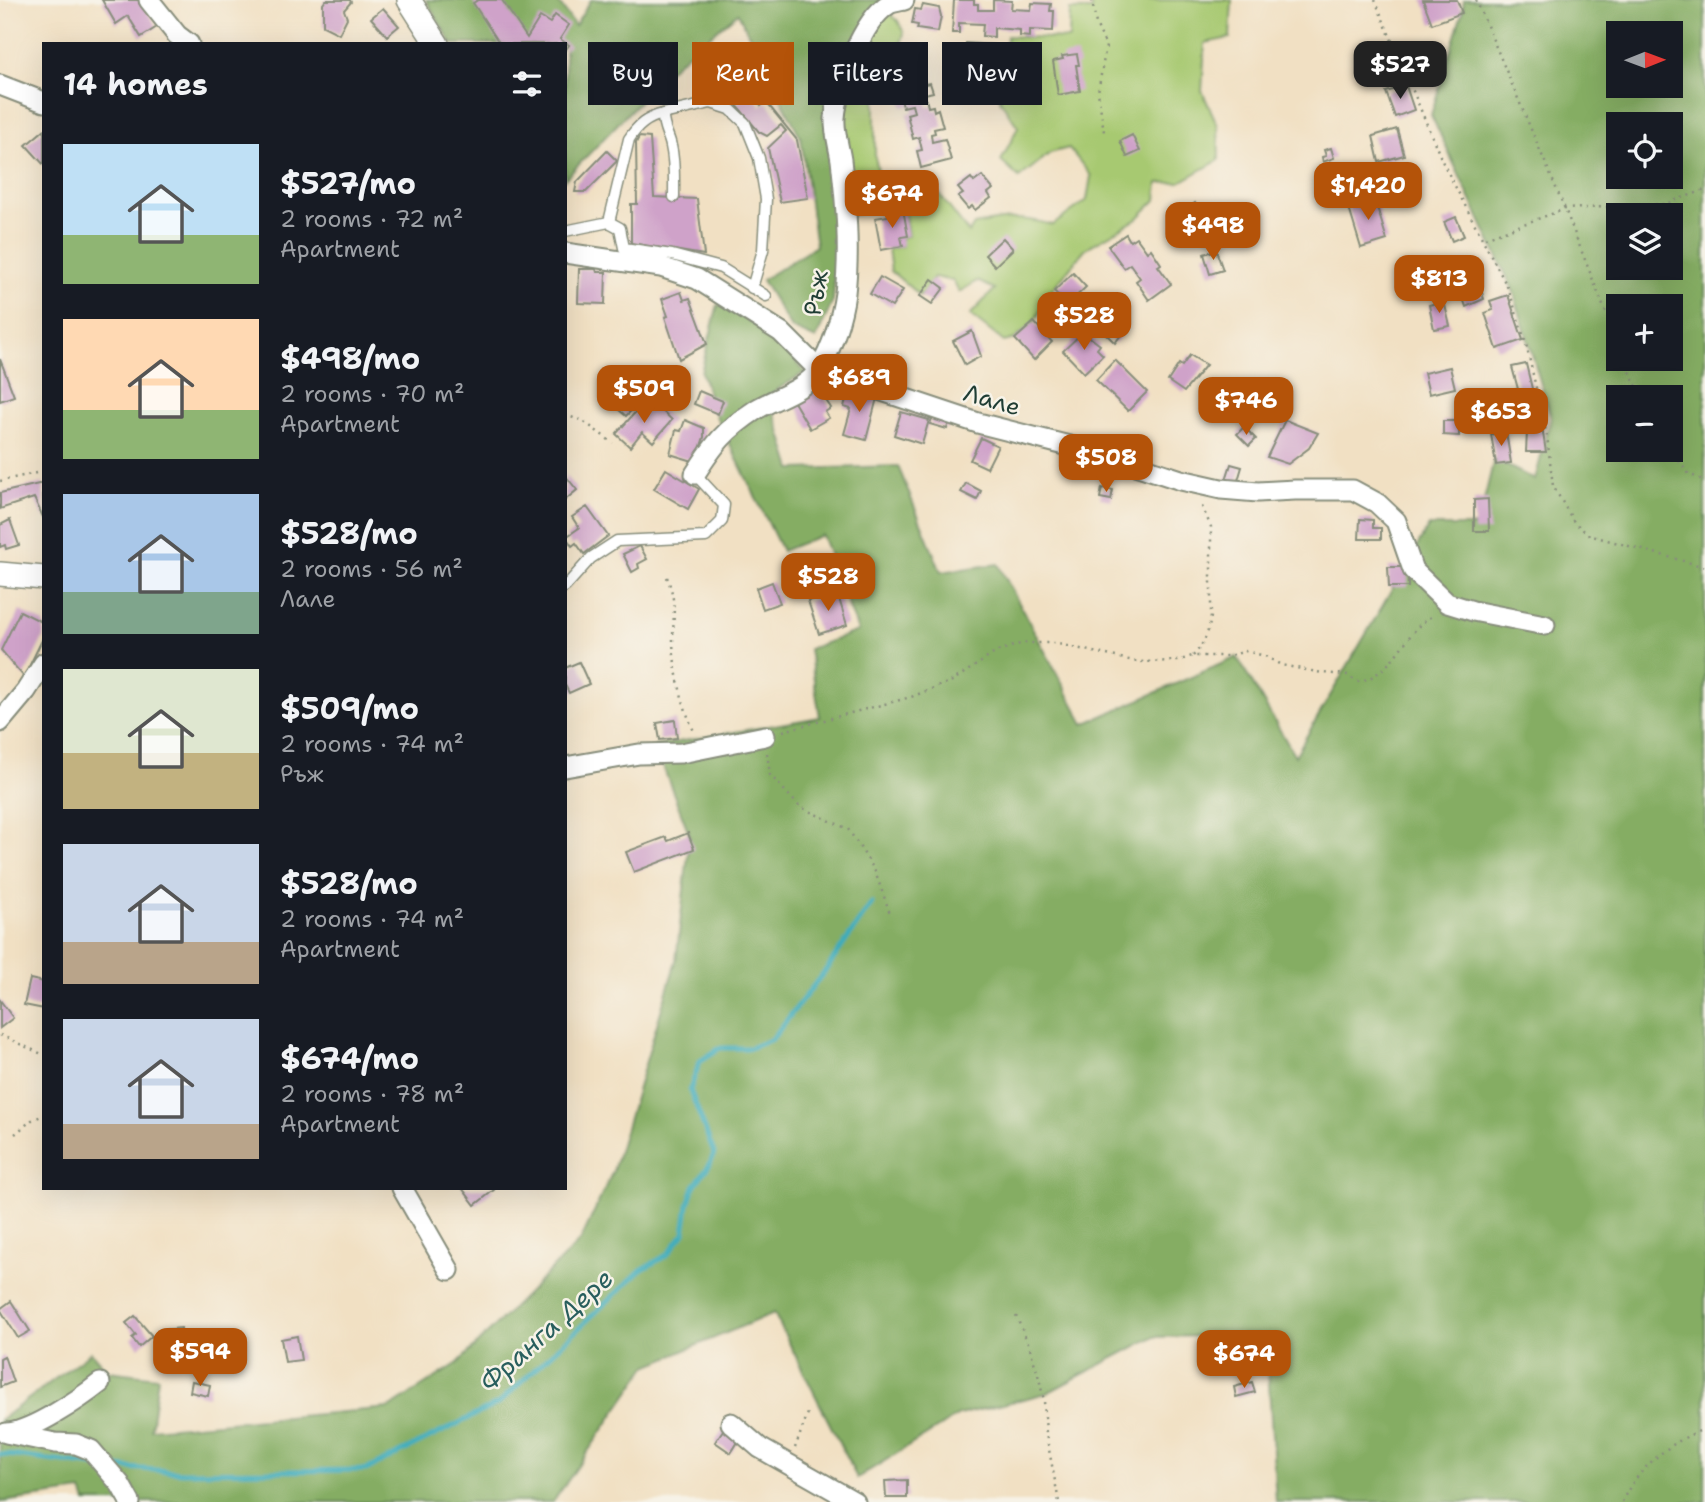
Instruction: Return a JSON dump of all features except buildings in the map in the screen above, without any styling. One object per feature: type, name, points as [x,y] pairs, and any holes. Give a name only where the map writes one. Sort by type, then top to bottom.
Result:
[{"type":"street","points":[[149,0],[187,42]]},
{"type":"street","points":[[410,0],[436,42]]},
{"type":"street","name":"Ръж","points":[[819,370],[830,345],[845,295],[848,236],[835,118],[846,71],[856,45],[888,4],[904,0]]},
{"type":"street","points":[[0,85],[42,101]]},
{"type":"street","name":"Лале","points":[[567,253],[661,267],[697,279],[781,332],[819,370],[978,423],[1105,455],[1221,489],[1258,492],[1353,490],[1377,503],[1396,521],[1413,570],[1447,603],[1473,611],[1545,625]]},
{"type":"street","points":[[695,474],[716,441],[733,425],[806,383],[819,370]]},
{"type":"street","points":[[0,574],[42,578]]},
{"type":"street","points":[[0,722],[26,691],[42,666]]},
{"type":"street","points":[[567,767],[639,754],[681,753],[765,736]]},
{"type":"street","points":[[403,1190],[449,1270]]},
{"type":"street","points":[[3,1433],[19,1432],[73,1404],[100,1383]]},
{"type":"street","points":[[731,1423],[760,1448],[855,1502]]},
{"type":"street","points":[[3,1433],[55,1444],[76,1444],[91,1451],[110,1471],[130,1502]]},
{"type":"lane","points":[[610,222],[629,139],[636,128],[650,118],[711,103],[730,109],[745,123],[759,158],[766,200],[763,250],[752,288]]},
{"type":"lane","points":[[663,114],[662,123],[671,143],[674,165],[674,197]]},
{"type":"lane","points":[[567,231],[610,222],[620,228],[624,248],[672,252],[721,268],[766,296]]},
{"type":"lane","points":[[567,585],[591,558],[617,541],[706,537],[722,521],[724,505],[695,474]]},
{"type":"path","points":[[1092,0],[1096,24],[1107,46],[1098,92],[1104,132]]},
{"type":"path","points":[[1375,0],[1443,163],[1509,290],[1526,344],[1544,424],[1553,486],[1574,522],[1589,535],[1705,567]]},
{"type":"path","points":[[1476,0],[1606,313]]},
{"type":"path","points":[[1483,239],[1565,209],[1665,204],[1705,190]]},
{"type":"path","points":[[567,416],[583,421],[613,443]]},
{"type":"path","points":[[1680,462],[1689,474],[1705,481]]},
{"type":"path","points":[[0,481],[36,473]]},
{"type":"path","points":[[1187,481],[1211,527],[1210,626],[1202,645],[1192,656]]},
{"type":"path","points":[[667,577],[675,607],[673,642],[677,669],[688,718],[705,748]]},
{"type":"path","points":[[891,916],[874,869],[848,829],[800,807],[770,775],[765,736],[911,697],[952,681],[998,651],[1023,643],[1054,643],[1138,662],[1178,661],[1192,656],[1229,656],[1246,651],[1265,656],[1281,665],[1348,675],[1357,682],[1369,679],[1388,666],[1417,628],[1447,603]]},
{"type":"path","points":[[0,1035],[42,1054]]},
{"type":"path","points":[[15,1134],[42,1116]]},
{"type":"path","points":[[1016,1317],[1029,1345],[1044,1401],[1046,1434],[1059,1502]]},
{"type":"path","points":[[789,1464],[808,1413]]},
{"type":"path","points":[[1622,1502],[1653,1459],[1693,1433],[1705,1429]]},
{"type":"green space","points":[[426,0],[557,0],[575,26],[591,0],[881,0],[862,42],[808,42],[808,105],[834,105],[827,120],[837,241],[833,301],[816,339],[791,328],[762,280],[816,246],[801,138],[784,105],[794,105],[794,42],[753,42],[738,13],[703,42],[692,42],[692,51],[678,62],[678,42],[588,42],[588,105],[636,105],[567,177],[567,42],[451,42]]},
{"type":"green space","points":[[1092,0],[1232,0],[1230,38],[1205,43],[1202,91],[1218,126],[1219,160],[1180,182],[1158,183],[1156,200],[1137,219],[1085,249],[1051,291],[1034,322],[1015,339],[1004,342],[970,315],[995,289],[977,281],[959,292],[953,281],[934,277],[920,296],[891,271],[888,249],[902,246],[901,237],[908,236],[902,193],[932,185],[969,233],[974,225],[1005,220],[1022,219],[1053,225],[1087,200],[1091,176],[1069,148],[1050,153],[1019,178],[1001,161],[1018,127],[1003,105],[1042,105],[1042,42],[1006,42],[1007,36],[1069,39],[1070,10],[1092,10]]},
{"type":"green space","points":[[1464,0],[1705,0],[1705,1502],[1276,1502],[1266,1335],[1153,1337],[1047,1393],[959,1415],[857,1478],[774,1313],[647,1366],[553,1502],[86,1502],[82,1491],[0,1502],[0,1420],[91,1352],[108,1371],[158,1377],[151,1429],[389,1408],[458,1363],[581,1240],[613,1171],[676,961],[690,836],[655,746],[820,717],[809,649],[858,631],[822,535],[782,551],[717,418],[701,372],[718,304],[772,334],[805,372],[769,395],[792,469],[898,466],[941,572],[998,564],[1084,724],[1237,657],[1295,756],[1429,526],[1478,526],[1494,459],[1535,480],[1551,418],[1513,290],[1431,115]]},
{"type":"green space","points":[[884,9],[898,21],[904,33],[902,42],[864,42]]},
{"type":"green space","points":[[844,105],[875,105],[875,156],[885,208],[846,216],[841,160]]},
{"type":"waterway","name":"Франга Дере","points":[[113,1467],[183,1472],[366,1470],[499,1403],[641,1270],[667,1255],[684,1233],[694,1186],[710,1164],[714,1153],[690,1090],[700,1061],[720,1048],[750,1048],[772,1039],[828,967],[872,903]]},
{"type":"waterway","name":"Франга Дере","points":[[0,1454],[96,1466]]}]
